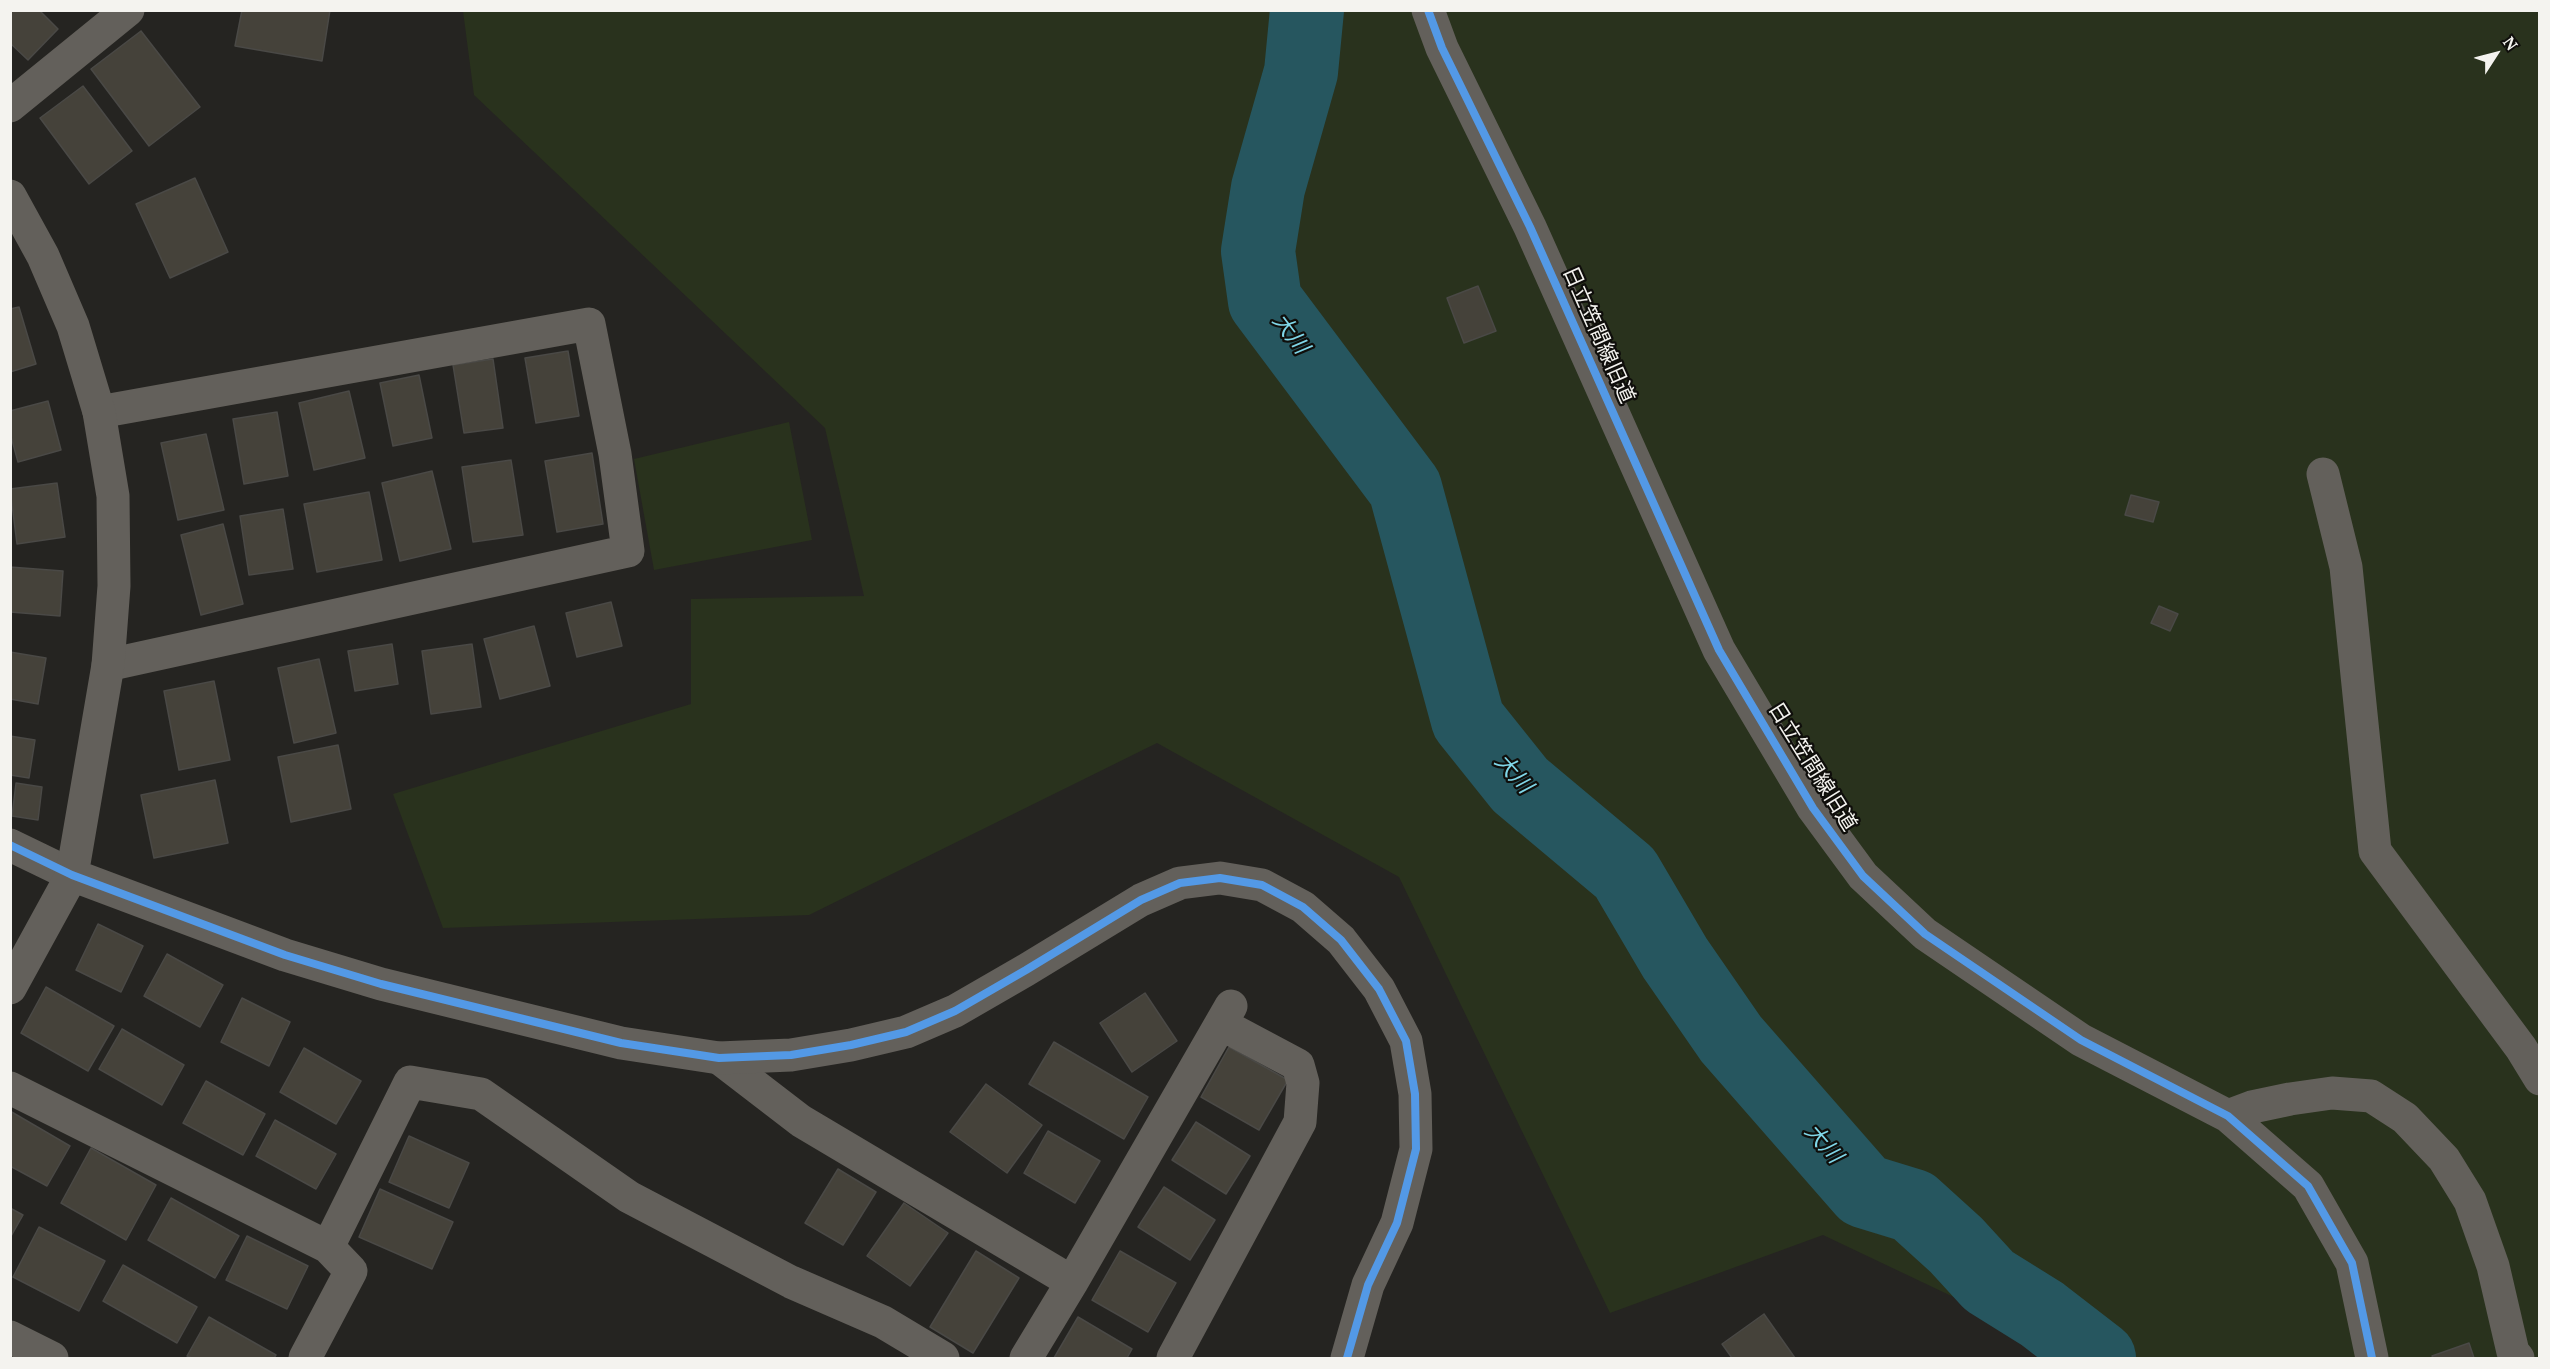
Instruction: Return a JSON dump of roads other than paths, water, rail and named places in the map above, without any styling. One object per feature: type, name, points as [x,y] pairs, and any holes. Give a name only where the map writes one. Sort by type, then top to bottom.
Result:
[{"type":"street","points":[[10,106],[128,10]]},
{"type":"street","name":"日立笠間線旧道","points":[[1428,10],[1442,48],[1530,227],[1719,650],[1813,808],[1863,876],[1925,934],[2081,1040],[2228,1116],[2308,1186],[2352,1263],[2372,1359]]},
{"type":"street","points":[[10,196],[43,256],[73,326],[99,411],[113,496],[114,586],[108,665],[72,875],[10,988]]},
{"type":"street","points":[[99,411],[589,324],[615,454],[628,551],[108,665]]},
{"type":"street","points":[[2323,474],[2346,567],[2375,851],[2521,1048],[2540,1079]]},
{"type":"street","points":[[10,845],[72,875],[285,955],[381,984],[621,1043],[719,1058],[791,1055],[906,1032],[955,1011],[1141,900],[1180,883],[1220,878],[1262,885],[1303,907],[1341,940],[1379,989],[1406,1041],[1415,1094],[1416,1149],[1397,1223],[1368,1285],[1347,1359]]},
{"type":"street","points":[[1026,1359],[1227,1014],[1298,1065],[1303,1083],[1300,1122],[1173,1359]]},
{"type":"street","points":[[719,1058],[801,1121],[1072,1282]]},
{"type":"street","points":[[328,1246],[410,1082],[481,1094],[629,1197],[791,1282],[883,1322],[943,1359]]},
{"type":"street","points":[[10,1088],[328,1246],[351,1271],[305,1359]]},
{"type":"street","points":[[2228,1116],[2252,1107],[2332,1093],[2372,1096],[2404,1118],[2444,1159],[2470,1201],[2493,1266],[2513,1352],[2518,1359]]},
{"type":"street","points":[[10,1338],[52,1359]]},
{"type":"waterway","name":"大川","points":[[1307,10],[1301,72],[1268,188],[1258,251],[1265,301],[1405,488],[1468,720],[1520,785],[1625,873],[1675,958],[1731,1039],[1864,1191],[1913,1206],[1956,1245],[1989,1281],[2042,1314],[2099,1358]]}]
